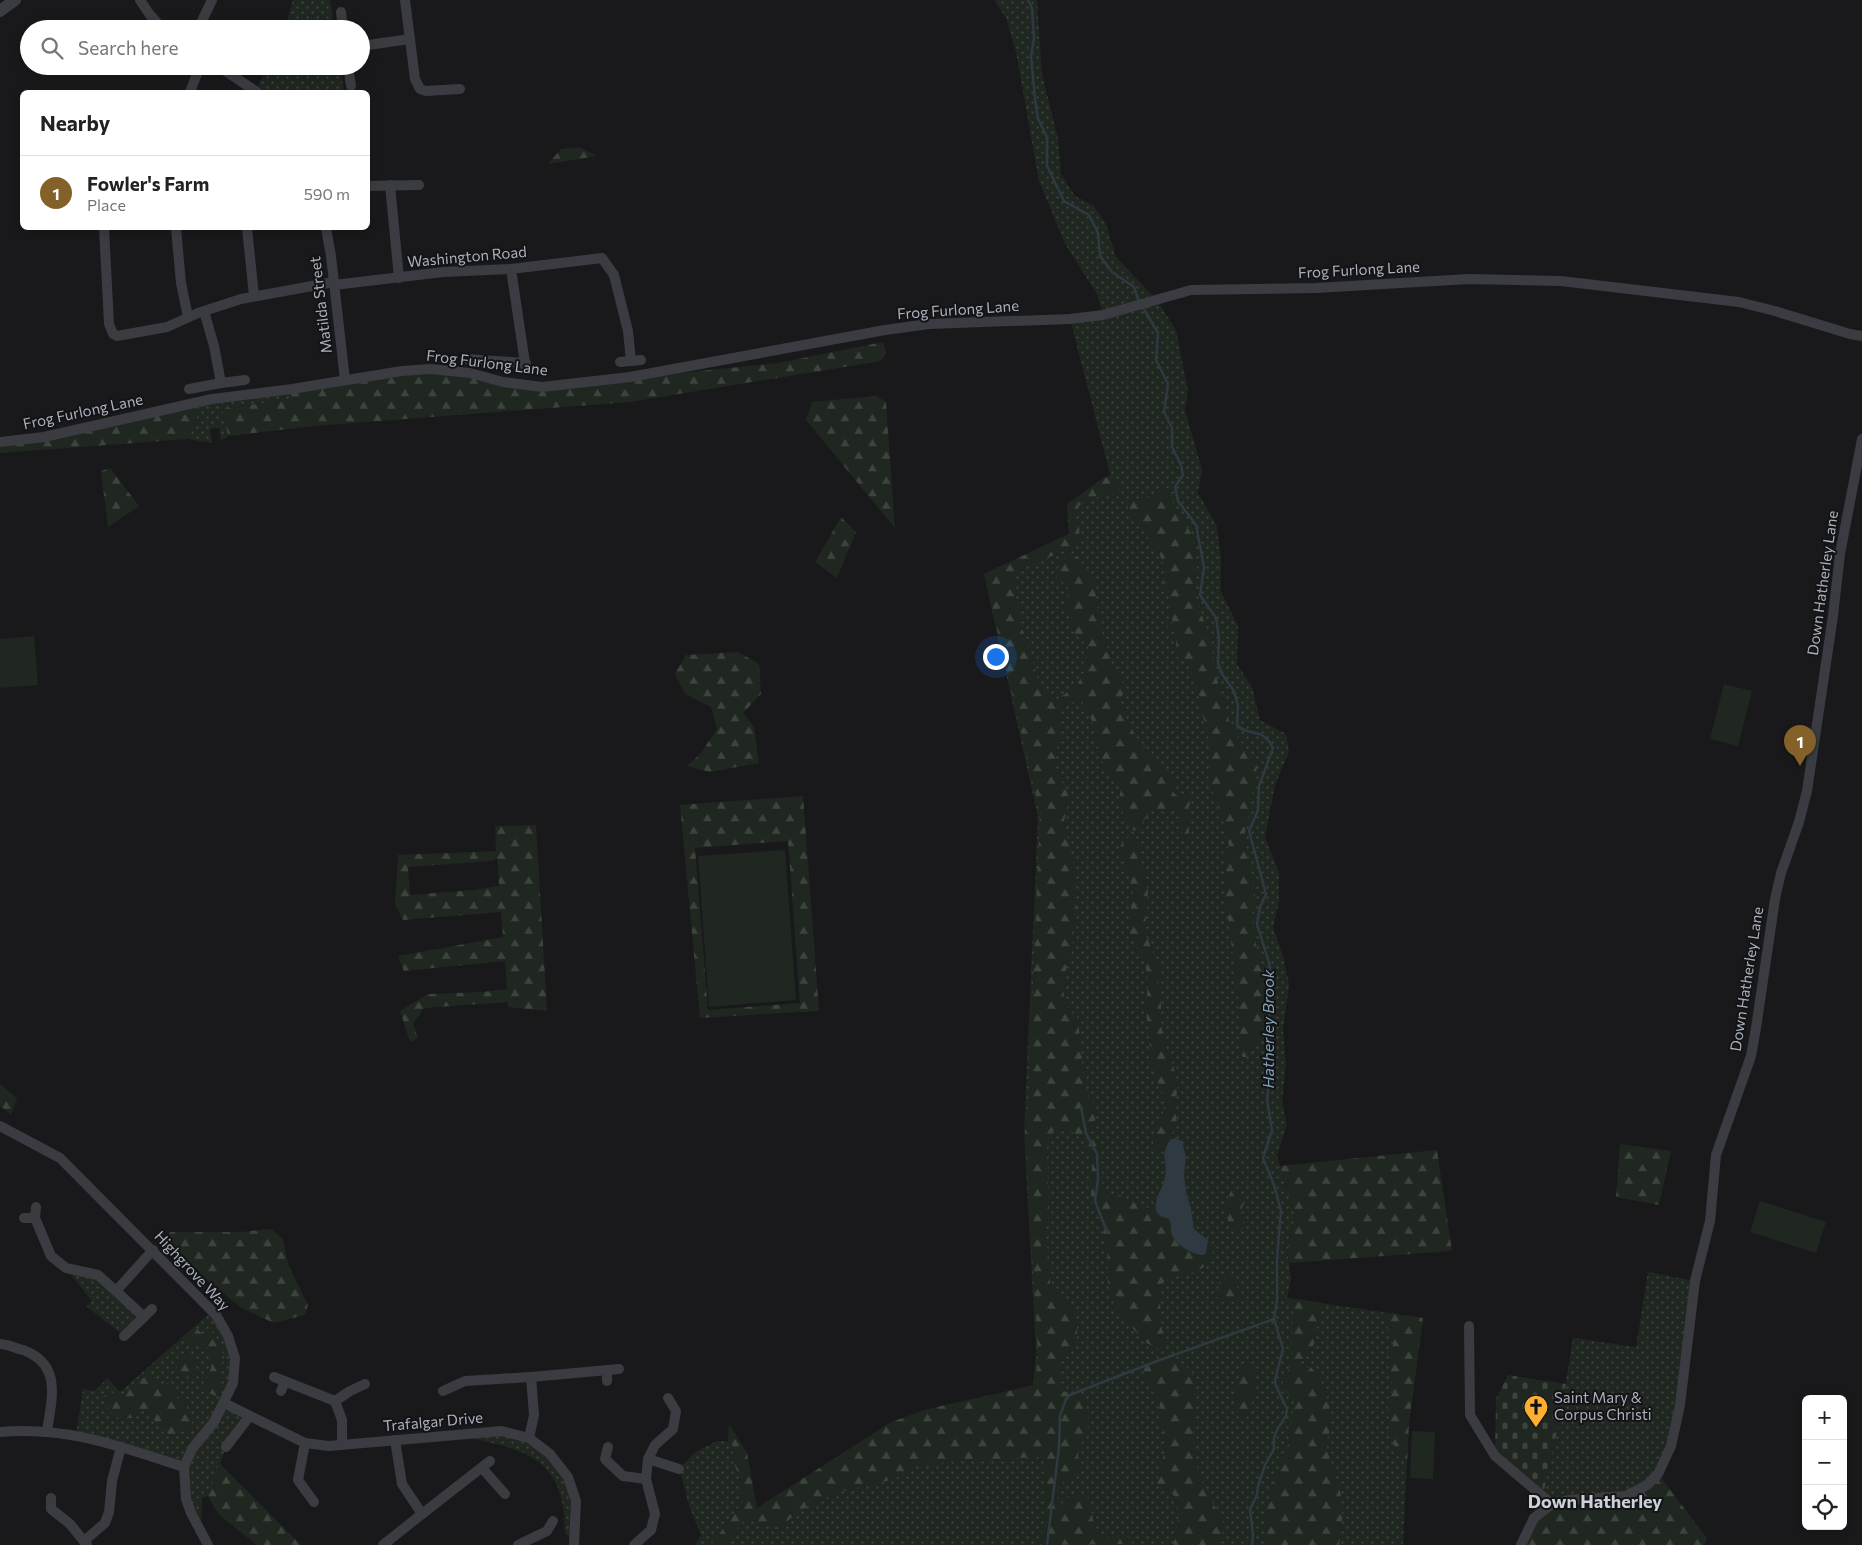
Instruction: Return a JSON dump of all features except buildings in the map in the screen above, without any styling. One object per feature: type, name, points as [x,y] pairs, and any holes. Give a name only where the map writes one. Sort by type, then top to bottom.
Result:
[{"type":"street","points":[[0,11],[15,0]]},
{"type":"street","points":[[140,0],[155,20]]},
{"type":"street","points":[[202,20],[212,0]]},
{"type":"street","points":[[406,0],[415,79],[420,89],[426,91],[460,89]]},
{"type":"street","points":[[341,12],[342,20]]},
{"type":"street","points":[[370,45],[410,39]]},
{"type":"street","points":[[191,90],[197,75]]},
{"type":"street","points":[[232,75],[254,90]]},
{"type":"street","points":[[349,75],[351,86]]},
{"type":"street","points":[[390,185],[399,278]]},
{"type":"street","points":[[370,186],[419,185]]},
{"type":"street","name":"Washington Road","points":[[104,230],[109,324],[117,336],[167,327],[204,311],[254,296],[334,284],[443,272],[512,269],[602,258],[614,275],[636,360],[620,362]]},
{"type":"street","points":[[176,230],[181,283],[188,317]]},
{"type":"street","points":[[247,230],[254,296]]},
{"type":"street","name":"Matilda Street","points":[[326,230],[346,380]]},
{"type":"street","points":[[467,359],[526,366],[512,269]]},
{"type":"street","name":"Frog Furlong Lane","points":[[0,442],[44,437],[231,395],[292,389],[402,371],[430,369],[470,372],[503,382],[542,387],[630,377],[929,324],[1070,319],[1103,315],[1192,290],[1316,288],[1469,279],[1561,281],[1739,302],[1862,336]]},
{"type":"street","points":[[204,311],[214,346],[221,383]]},
{"type":"street","points":[[189,389],[245,380]]},
{"type":"street","name":"Down Hatherley Lane","points":[[1521,1545],[1534,1518],[1552,1504],[1569,1500],[1626,1496],[1646,1486],[1658,1474],[1671,1446],[1680,1405],[1694,1281],[1710,1221],[1716,1156],[1751,1056],[1775,900],[1781,873],[1799,822],[1807,791],[1833,616],[1840,554],[1862,439]]},
{"type":"street","name":"Highgrove Way","points":[[0,1126],[60,1158],[216,1315],[228,1336],[235,1358],[233,1382],[214,1422],[192,1449],[184,1467]]},
{"type":"street","points":[[24,1218],[36,1212],[51,1256],[66,1268],[98,1275],[144,1317]]},
{"type":"street","points":[[116,1291],[153,1250]]},
{"type":"street","points":[[124,1336],[152,1309]]},
{"type":"street","points":[[1469,1326],[1470,1415],[1495,1456],[1552,1504]]},
{"type":"street","points":[[0,1341],[34,1354],[48,1368],[53,1394],[47,1431]]},
{"type":"street","points":[[443,1391],[465,1381],[619,1369]]},
{"type":"street","points":[[606,1370],[607,1381]]},
{"type":"street","points":[[448,1376],[454,1386]]},
{"type":"street","points":[[529,1438],[534,1415],[531,1377]]},
{"type":"street","points":[[274,1378],[283,1387],[335,1401]]},
{"type":"street","points":[[335,1401],[350,1390],[365,1384]]},
{"type":"street","points":[[634,1545],[652,1530],[655,1514],[646,1479],[648,1460],[655,1445],[673,1429],[680,1410],[668,1398]]},
{"type":"street","points":[[335,1401],[342,1420],[342,1445]]},
{"type":"street","name":"Trafalgar Drive","points":[[224,1404],[305,1442],[329,1446],[502,1430],[529,1438],[550,1454],[568,1477],[576,1501],[576,1544]]},
{"type":"street","points":[[226,1447],[250,1417]]},
{"type":"street","points":[[0,1432],[47,1431],[76,1435],[184,1467],[186,1499],[191,1513],[208,1545]]},
{"type":"street","points":[[395,1440],[402,1484],[422,1514]]},
{"type":"street","points":[[305,1442],[298,1480],[314,1502]]},
{"type":"street","points":[[52,1498],[47,1512],[70,1524],[86,1543],[105,1523],[109,1512],[112,1481],[121,1447]]},
{"type":"street","points":[[608,1447],[602,1461],[623,1476],[646,1479]]},
{"type":"street","points":[[648,1460],[679,1469]]},
{"type":"street","points":[[383,1545],[486,1465],[505,1494]]},
{"type":"street","points":[[518,1545],[550,1534],[553,1521]]},
{"type":"green space","points":[[293,0],[330,0],[333,20],[287,20]]},
{"type":"green space","points":[[994,0],[1037,0],[1042,74],[1058,139],[1061,174],[1075,196],[1094,206],[1106,224],[1116,257],[1156,299],[1176,330],[1188,391],[1185,410],[1202,470],[1198,493],[1216,524],[1221,556],[1221,592],[1238,626],[1237,664],[1252,687],[1260,720],[1286,734],[1289,752],[1275,785],[1265,837],[1279,873],[1279,902],[1273,927],[1284,959],[1289,985],[1283,1029],[1286,1064],[1282,1102],[1287,1124],[1277,1156],[1295,1216],[1287,1251],[1291,1277],[1287,1298],[1423,1318],[1409,1422],[1403,1545],[723,1545],[745,1519],[892,1425],[1033,1385],[1036,1352],[1024,1131],[1038,817],[984,574],[1069,534],[1067,504],[1106,481],[1110,474],[1070,319],[1103,315],[1097,294],[1065,244],[1039,181],[1016,52],[1006,18]]},
{"type":"green space","points":[[263,75],[341,75],[344,90],[263,90],[258,85]]},
{"type":"green space","points":[[579,147],[597,156],[548,164],[561,149]]},
{"type":"green space","points":[[883,342],[886,352],[881,361],[630,402],[314,426],[228,436],[222,409],[290,399],[292,389],[430,369],[542,387],[778,363]]},
{"type":"green space","points":[[292,389],[290,399],[222,409],[228,436],[221,441],[219,427],[210,429],[212,443],[188,439],[197,420],[194,402]]},
{"type":"green space","points":[[876,396],[886,402],[895,528],[806,420],[812,402]]},
{"type":"green space","points":[[194,402],[197,420],[188,439],[0,453],[0,442]]},
{"type":"green space","points":[[110,468],[139,506],[108,527],[101,471]]},
{"type":"green space","points":[[1105,477],[1118,480],[1121,489],[1115,493],[1086,501],[1076,510],[1074,518],[1079,525],[1080,542],[1069,549],[1027,566],[1014,580],[1014,591],[1019,609],[1019,623],[1026,638],[1038,680],[1043,689],[1056,700],[1076,687],[1084,672],[1089,649],[1083,640],[1071,630],[1070,617],[1065,610],[1069,589],[1057,579],[1057,572],[1061,561],[1068,552],[1076,556],[1083,564],[1095,585],[1096,601],[1111,662],[1123,683],[1124,689],[1121,701],[1123,713],[1137,738],[1158,760],[1175,783],[1172,791],[1180,798],[1186,793],[1191,794],[1191,802],[1188,808],[1190,817],[1188,845],[1181,831],[1176,811],[1154,809],[1134,831],[1118,804],[1121,789],[1110,778],[1104,768],[1093,723],[1086,708],[1081,700],[1060,706],[1061,738],[1056,751],[1055,767],[1057,775],[1066,788],[1069,799],[1064,821],[1073,862],[1077,909],[1076,924],[1072,932],[1073,946],[1064,977],[1063,988],[1067,1005],[1078,1019],[1085,1090],[1094,1104],[1096,1117],[1089,1133],[1082,1137],[1068,1130],[1053,1131],[1049,1136],[1047,1147],[1049,1216],[1044,1234],[1048,1250],[1050,1285],[1073,1308],[1077,1325],[1076,1347],[1060,1363],[1059,1377],[1063,1391],[1075,1394],[1086,1400],[1089,1425],[1079,1450],[1077,1461],[1080,1470],[1077,1477],[1070,1481],[1064,1481],[1058,1487],[1058,1509],[1067,1497],[1077,1495],[1088,1497],[1095,1529],[1106,1537],[1128,1537],[1133,1544],[1040,1545],[1046,1501],[1043,1457],[914,1465],[895,1479],[840,1492],[808,1506],[776,1529],[745,1519],[723,1545],[711,1545],[742,1503],[741,1481],[733,1461],[734,1447],[728,1441],[729,1424],[747,1453],[757,1508],[891,1422],[928,1409],[1035,1385],[1038,1356],[1025,1131],[1028,1102],[1040,814],[984,574],[1069,534],[1067,504]]},
{"type":"green space","points":[[1159,488],[1170,488],[1173,504],[1192,535],[1197,564],[1193,594],[1211,638],[1214,670],[1231,727],[1257,765],[1244,837],[1255,892],[1252,915],[1254,935],[1264,980],[1265,1039],[1256,1039],[1248,1057],[1243,1057],[1240,1052],[1238,995],[1226,902],[1226,873],[1222,854],[1229,846],[1220,808],[1214,797],[1207,773],[1211,764],[1211,753],[1207,728],[1200,707],[1200,697],[1192,681],[1191,667],[1185,660],[1178,659],[1175,632],[1164,631],[1173,622],[1171,605],[1163,580],[1164,567],[1158,550],[1148,538],[1142,524],[1132,518],[1128,508],[1128,500],[1152,497]]},
{"type":"green space","points":[[841,517],[856,532],[837,578],[815,562]]},
{"type":"green space","points":[[34,636],[38,685],[0,688],[0,639]]},
{"type":"green space","points":[[738,652],[759,664],[761,694],[743,713],[754,727],[759,763],[710,772],[687,766],[701,753],[717,729],[711,707],[685,694],[675,674],[686,655]]},
{"type":"green space","points":[[1724,684],[1752,691],[1738,746],[1710,739]]},
{"type":"green space","points":[[803,796],[819,1011],[700,1018],[680,805]],"holes":[[[788,841],[800,1003],[708,1010],[695,848]]]},
{"type":"green space","points":[[536,825],[547,1011],[508,1007],[508,1002],[424,1008],[413,1024],[418,1038],[410,1042],[400,1011],[428,994],[507,989],[505,961],[404,971],[398,956],[503,937],[501,912],[403,920],[395,905],[398,855],[496,851],[495,826]],"holes":[[[497,858],[499,886],[410,895],[408,867],[492,861]]]},
{"type":"green space","points":[[1132,833],[1137,839],[1148,892],[1145,932],[1160,971],[1158,983],[1161,995],[1161,1026],[1166,1050],[1173,1065],[1178,1085],[1175,1107],[1177,1122],[1175,1129],[1170,1142],[1161,1151],[1156,1152],[1153,1149],[1153,1136],[1164,1111],[1165,1098],[1151,1063],[1146,1013],[1148,979],[1144,960],[1130,935],[1129,922],[1133,892],[1125,863],[1120,853],[1120,846]]},
{"type":"green space","points":[[785,850],[796,1000],[709,1007],[698,856]]},
{"type":"green space","points":[[0,1084],[17,1098],[11,1115],[0,1106]]},
{"type":"green space","points":[[1095,1139],[1100,1149],[1104,1195],[1111,1198],[1120,1195],[1165,1214],[1170,1222],[1172,1234],[1199,1255],[1206,1253],[1208,1240],[1212,1243],[1212,1256],[1206,1265],[1195,1272],[1169,1278],[1163,1283],[1160,1306],[1164,1348],[1155,1348],[1144,1341],[1122,1316],[1113,1302],[1108,1282],[1108,1257],[1105,1237],[1099,1216],[1091,1200],[1092,1167],[1087,1148],[1088,1142]]},
{"type":"green space","points":[[1620,1144],[1671,1151],[1659,1205],[1616,1197]]},
{"type":"green space","points":[[1437,1150],[1452,1251],[1289,1263],[1287,1251],[1295,1216],[1280,1166]]},
{"type":"green space","points":[[1231,1191],[1238,1193],[1245,1202],[1241,1212],[1243,1229],[1240,1232],[1231,1227],[1227,1215]]},
{"type":"green space","points":[[1760,1201],[1826,1222],[1816,1253],[1750,1232]]},
{"type":"green space","points":[[271,1229],[283,1239],[288,1264],[308,1305],[305,1315],[274,1323],[242,1308],[209,1282],[167,1239],[170,1232],[241,1232]]},
{"type":"green space","points":[[66,1268],[98,1275],[144,1317],[124,1336],[86,1306],[92,1301]]},
{"type":"green space","points":[[1648,1272],[1695,1281],[1680,1405],[1658,1474],[1626,1496],[1552,1504],[1543,1495],[1560,1418],[1573,1338],[1636,1347]]},
{"type":"green space","points":[[1231,1273],[1235,1276],[1239,1295],[1237,1302],[1222,1302],[1217,1297],[1220,1277]]},
{"type":"green space","points":[[1287,1298],[1323,1303],[1317,1325],[1316,1339],[1311,1350],[1300,1362],[1302,1368],[1310,1367],[1319,1377],[1323,1384],[1330,1409],[1331,1423],[1327,1446],[1342,1504],[1342,1525],[1339,1545],[1267,1545],[1264,1511],[1289,1442],[1294,1403],[1282,1385],[1291,1363],[1293,1312]]},
{"type":"green space","points":[[212,1311],[235,1358],[224,1403],[249,1417],[226,1447],[208,1496],[202,1498],[201,1533],[191,1513],[184,1467],[76,1435],[83,1389],[95,1391],[107,1378],[120,1392]]},
{"type":"green space","points":[[1383,1312],[1423,1318],[1409,1422],[1407,1462],[1392,1443],[1388,1407],[1393,1389],[1389,1360],[1393,1344]]},
{"type":"green space","points":[[195,1326],[205,1338],[212,1332],[220,1345],[224,1357],[220,1371],[222,1386],[216,1396],[206,1392],[205,1383],[211,1368],[207,1347],[191,1345],[183,1337]]},
{"type":"green space","points":[[189,1355],[195,1362],[195,1374],[185,1377],[177,1370],[177,1360],[179,1356]]},
{"type":"green space","points":[[1157,1361],[1185,1366],[1192,1373],[1195,1380],[1197,1395],[1193,1434],[1196,1461],[1204,1487],[1224,1524],[1220,1545],[1174,1545],[1178,1517],[1177,1506],[1172,1492],[1161,1488],[1157,1483],[1165,1443],[1160,1417],[1160,1402],[1148,1386],[1143,1373],[1143,1368]]},
{"type":"green space","points":[[1248,1362],[1253,1364],[1255,1377],[1254,1391],[1246,1417],[1240,1417],[1236,1415],[1236,1387],[1240,1374]]},
{"type":"green space","points":[[147,1375],[153,1377],[155,1385],[168,1383],[179,1400],[187,1404],[187,1413],[193,1420],[191,1427],[173,1436],[163,1430],[149,1415],[140,1409],[134,1418],[118,1418],[108,1409],[102,1397],[111,1392],[120,1397]]},
{"type":"green space","points":[[1508,1375],[1566,1384],[1543,1495],[1495,1456],[1496,1399]]},
{"type":"green space","points":[[502,1431],[550,1454],[576,1501],[575,1543],[565,1533],[564,1509],[558,1487],[549,1472],[538,1461],[509,1447],[458,1435]]},
{"type":"green space","points":[[1412,1431],[1435,1432],[1433,1479],[1410,1478]]},
{"type":"green space","points":[[717,1441],[728,1441],[734,1447],[733,1461],[741,1481],[742,1503],[711,1545],[695,1545],[701,1535],[689,1506],[679,1469],[695,1452]]},
{"type":"green space","points":[[219,1463],[301,1545],[257,1545],[218,1514],[208,1496]]},
{"type":"green space","points":[[1658,1474],[1707,1538],[1704,1545],[1521,1545],[1534,1518],[1552,1504],[1626,1496]]},
{"type":"shaded area","points":[[1175,1138],[1182,1141],[1186,1157],[1184,1175],[1194,1229],[1208,1240],[1204,1255],[1190,1252],[1181,1246],[1172,1235],[1169,1219],[1160,1216],[1156,1211],[1157,1197],[1165,1177],[1165,1151],[1170,1140]]},
{"type":"waterway","name":"Hatherley Brook","points":[[1028,0],[1032,8],[1034,39],[1031,56],[1035,99],[1038,119],[1047,137],[1047,166],[1064,201],[1089,215],[1098,233],[1100,256],[1112,272],[1134,287],[1139,302]]},
{"type":"waterway","name":"Hatherley Brook","points":[[1142,306],[1158,333],[1156,360],[1168,384],[1164,412],[1172,428],[1172,447],[1181,465],[1183,475],[1175,487],[1178,501],[1196,525],[1204,567],[1200,595],[1216,618],[1219,638],[1218,663],[1222,674],[1234,691],[1238,706],[1237,725],[1242,729],[1265,737],[1273,748],[1259,786],[1258,810],[1249,831],[1266,894],[1260,907],[1257,924],[1270,966],[1269,1042],[1271,1065],[1267,1099],[1272,1130],[1263,1158],[1274,1185],[1281,1211],[1277,1258],[1277,1301],[1274,1319],[1283,1349],[1275,1380],[1287,1409],[1286,1416],[1274,1438],[1274,1449],[1265,1465],[1257,1495],[1250,1510],[1253,1534],[1252,1545]]},
{"type":"waterway","points":[[1081,1107],[1086,1133],[1097,1154],[1098,1179],[1095,1201],[1107,1232]]},
{"type":"waterway","points":[[1047,1545],[1059,1447],[1060,1416],[1066,1399],[1070,1395],[1274,1319]]},
{"type":"place","name":"Fowler's Farm","points":[[1800,766]]},
{"type":"place","name":"Saint Mary & Corpus Christi","points":[[1536,1428]]},
{"type":"district","name":"Down Hatherley","points":[[1595,1502]]}]
